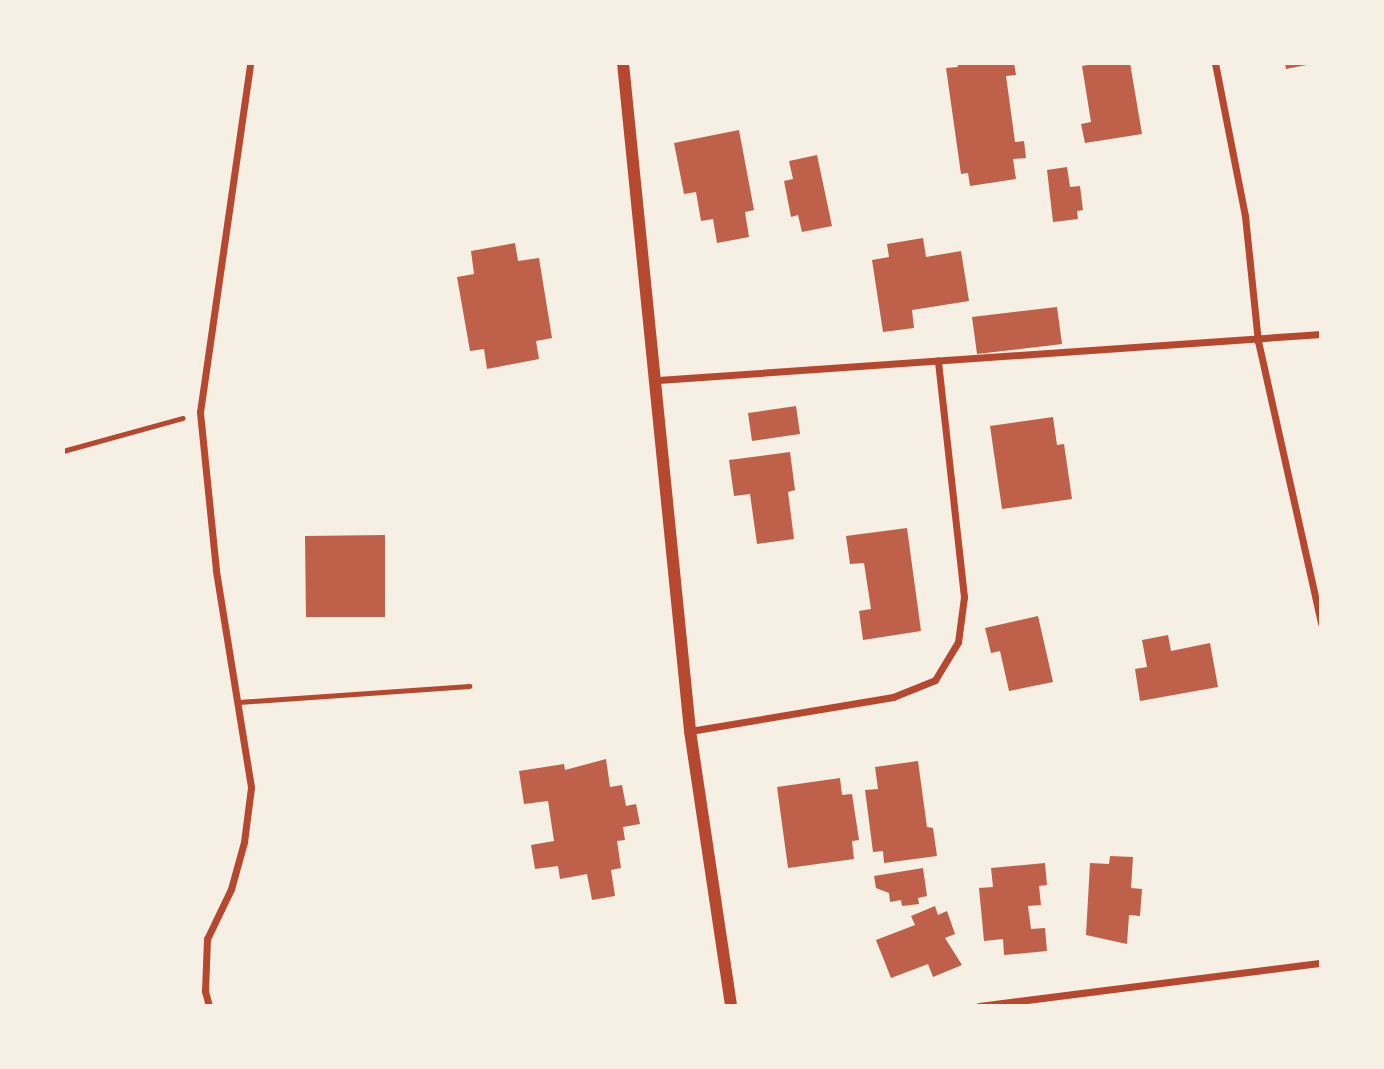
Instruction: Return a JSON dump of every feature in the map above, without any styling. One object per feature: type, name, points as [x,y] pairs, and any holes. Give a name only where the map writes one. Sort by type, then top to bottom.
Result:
[{"type":"street","points":[[209,1006],[205,991],[207,939],[231,890],[244,842],[251,787],[216,570],[200,412],[250,63]]},
{"type":"street","points":[[623,63],[658,380],[690,731],[731,1006]]},
{"type":"street","points":[[1215,63],[1245,216],[1258,341],[1321,624]]},
{"type":"street","points":[[658,380],[1258,341],[1321,334]]},
{"type":"street","points":[[690,731],[893,697],[935,680],[958,642],[964,597],[939,360]]},
{"type":"street","points":[[979,1006],[1321,964]]},
{"type":"lane","points":[[239,702],[469,686]]},
{"type":"path","points":[[63,451],[200,412]]},
{"type":"building","points":[[957,63],[1014,63],[1016,75],[1006,76],[1015,142],[1024,141],[1026,158],[1013,159],[1016,179],[970,186],[968,173],[961,174],[946,68],[958,67]]},
{"type":"building","points":[[1130,63],[1142,134],[1085,143],[1081,124],[1091,122],[1082,66]]},
{"type":"building","points":[[1285,63],[1312,63],[1312,64],[1286,69]]},
{"type":"building","points":[[739,130],[754,210],[745,212],[749,237],[717,243],[713,219],[701,221],[696,192],[684,194],[674,143]]},
{"type":"building","points":[[817,155],[832,226],[802,232],[798,215],[791,217],[784,181],[793,179],[789,161]]},
{"type":"building","points":[[1067,167],[1070,187],[1080,186],[1083,210],[1077,211],[1078,219],[1053,222],[1047,170]]},
{"type":"building","points":[[923,238],[926,257],[961,251],[969,301],[912,310],[914,328],[883,332],[872,260],[889,257],[887,244]]},
{"type":"building","points":[[515,243],[518,261],[539,258],[552,338],[536,341],[539,359],[487,369],[484,349],[470,351],[457,277],[474,274],[471,251]]},
{"type":"building","points":[[1057,307],[1062,344],[977,354],[972,317]]},
{"type":"building","points":[[796,406],[800,434],[752,441],[748,413]]},
{"type":"building","points":[[1053,417],[1057,445],[1064,444],[1072,499],[1002,509],[990,426]]},
{"type":"building","points":[[790,452],[795,490],[788,492],[794,539],[757,544],[750,494],[734,496],[729,460]]},
{"type":"building","points":[[907,528],[921,631],[863,640],[859,611],[871,609],[864,563],[850,564],[846,536]]},
{"type":"building","points":[[385,535],[385,617],[306,617],[305,536]]},
{"type":"building","points":[[1038,616],[1053,682],[1009,691],[1000,651],[991,653],[985,628]]},
{"type":"building","points":[[1168,635],[1171,651],[1210,643],[1218,687],[1140,701],[1135,669],[1147,667],[1142,640]]},
{"type":"building","points":[[606,759],[610,787],[622,785],[626,806],[636,804],[640,824],[623,827],[625,840],[617,841],[621,868],[611,870],[615,896],[592,900],[587,874],[560,879],[558,866],[535,869],[531,845],[554,841],[548,801],[524,804],[519,771],[564,764],[565,770]]},
{"type":"building","points":[[918,761],[927,827],[933,828],[937,856],[884,863],[883,851],[873,852],[865,790],[878,789],[875,767]]},
{"type":"building","points":[[840,778],[842,795],[852,794],[859,840],[852,841],[854,859],[788,868],[777,787]]},
{"type":"building","points":[[1110,856],[1133,857],[1131,888],[1142,889],[1140,916],[1129,915],[1127,944],[1086,935],[1090,863],[1109,864]]},
{"type":"building","points":[[1045,863],[1047,885],[1039,886],[1041,905],[1028,906],[1031,929],[1045,928],[1047,951],[1004,955],[1003,939],[984,941],[979,888],[993,887],[991,868]]},
{"type":"building","points":[[923,868],[927,896],[918,898],[919,904],[902,906],[901,900],[890,902],[889,893],[876,888],[874,876]]},
{"type":"building","points":[[935,906],[938,915],[947,911],[955,934],[945,938],[962,965],[933,977],[928,964],[891,978],[876,940],[915,925],[911,916]]}]
